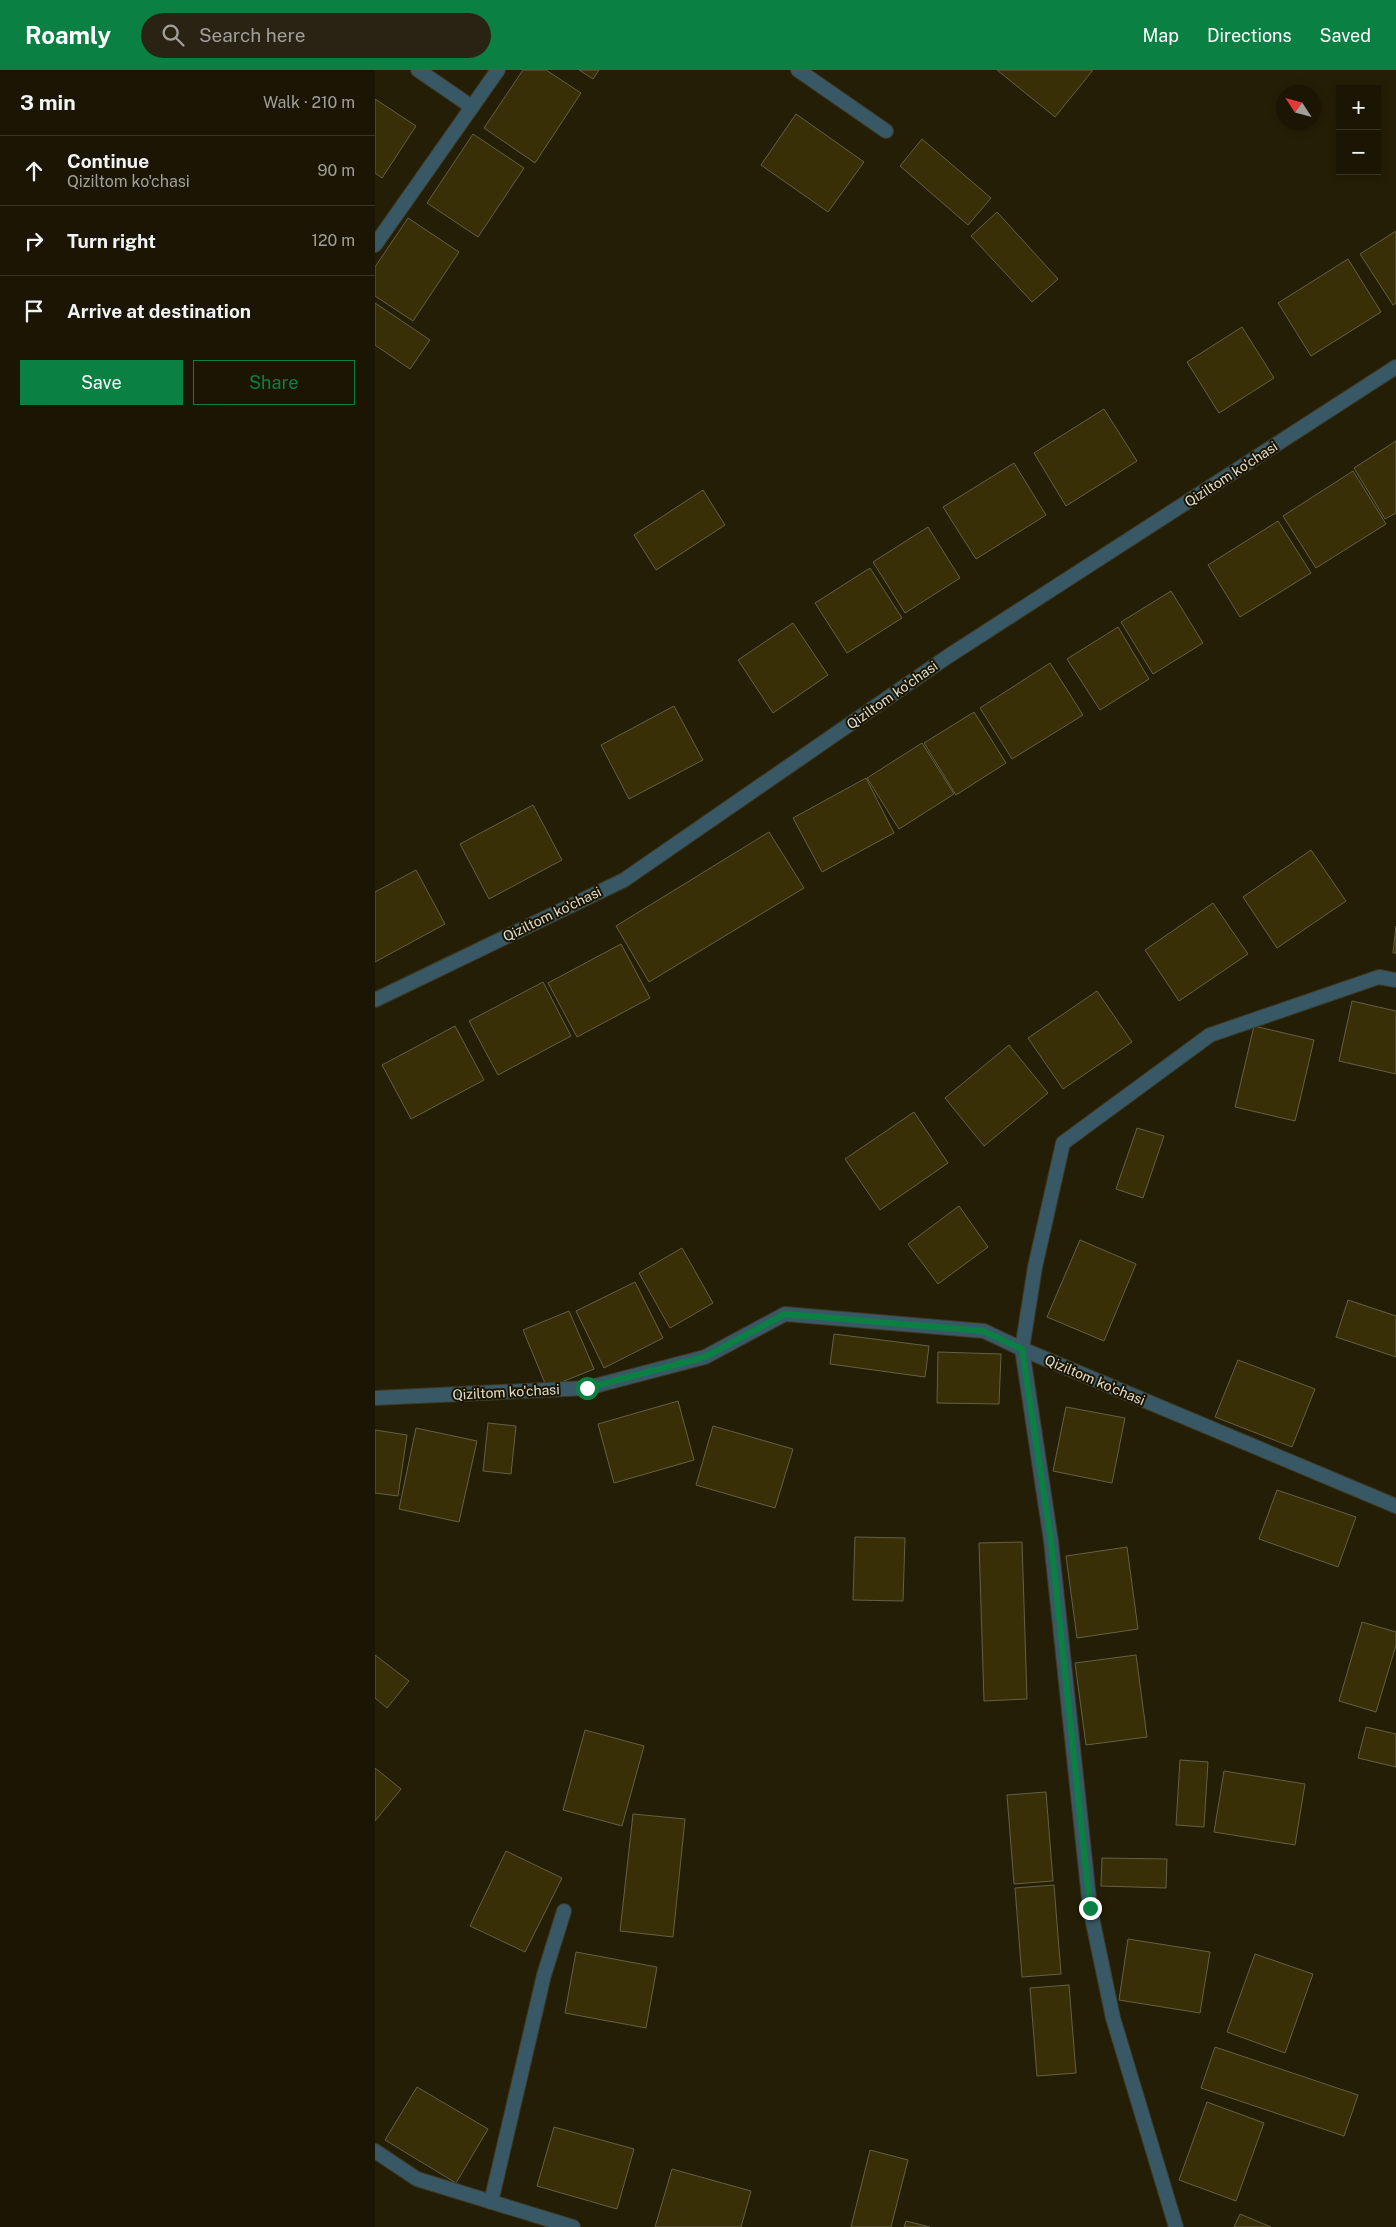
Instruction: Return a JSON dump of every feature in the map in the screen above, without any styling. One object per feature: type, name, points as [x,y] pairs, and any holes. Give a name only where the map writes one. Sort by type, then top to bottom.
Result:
[{"type":"street","points":[[419,70],[472,107]]},
{"type":"street","points":[[375,245],[498,70]]},
{"type":"street","points":[[798,70],[886,131]]},
{"type":"street","name":"Qiziltom ko'chasi","points":[[375,1000],[624,880],[947,657],[1396,367]]},
{"type":"street","points":[[1176,2227],[1113,2018],[1090,1908],[1051,1541],[1022,1349],[1035,1267],[1063,1143],[1210,1036],[1379,977],[1396,980]]},
{"type":"street","name":"Qiziltom ko'chasi","points":[[375,1398],[587,1388],[705,1357],[785,1314],[983,1331],[1396,1506]]},
{"type":"street","points":[[491,2202],[544,1975],[563,1911]]},
{"type":"street","points":[[375,2151],[417,2179],[573,2227]]},
{"type":"building","points":[[523,70],[546,70],[581,93],[535,163],[484,128]]},
{"type":"building","points":[[579,70],[599,70],[593,79]]},
{"type":"building","points":[[997,70],[1093,70],[1055,117]]},
{"type":"building","points":[[375,99],[416,126],[382,178],[375,173]]},
{"type":"building","points":[[796,114],[864,162],[828,212],[761,165]]},
{"type":"building","points":[[473,134],[524,168],[478,237],[427,203]]},
{"type":"building","points":[[922,139],[991,198],[968,225],[900,166]]},
{"type":"building","points":[[997,212],[1058,279],[1032,302],[971,236]]},
{"type":"building","points":[[408,218],[459,252],[413,321],[375,296],[375,267]]},
{"type":"building","points":[[1396,231],[1396,303],[1393,305],[1360,254]]},
{"type":"building","points":[[1348,259],[1381,312],[1311,356],[1278,303]]},
{"type":"building","points":[[375,303],[430,340],[410,369],[375,345]]},
{"type":"building","points":[[1242,327],[1274,378],[1219,413],[1187,362]]},
{"type":"building","points":[[1104,409],[1137,461],[1066,506],[1034,453]]},
{"type":"building","points":[[1396,441],[1396,513],[1385,519],[1354,468]]},
{"type":"building","points":[[1014,463],[1046,515],[976,559],[943,507]]},
{"type":"building","points":[[1353,471],[1386,524],[1316,568],[1283,516]]},
{"type":"building","points":[[703,490],[725,525],[656,570],[634,535]]},
{"type":"building","points":[[1278,521],[1311,573],[1240,617],[1208,565]]},
{"type":"building","points":[[928,527],[960,578],[905,613],[873,562]]},
{"type":"building","points":[[870,568],[902,618],[847,653],[815,603]]},
{"type":"building","points":[[1171,591],[1203,643],[1153,674],[1121,622]]},
{"type":"building","points":[[793,623],[828,675],[773,713],[738,660]]},
{"type":"building","points":[[1118,627],[1149,679],[1100,710],[1067,659]]},
{"type":"building","points":[[1050,663],[1083,715],[1012,759],[980,708]]},
{"type":"building","points":[[674,706],[703,760],[629,799],[601,745]]},
{"type":"building","points":[[974,712],[1006,763],[956,795],[924,743]]},
{"type":"building","points":[[922,743],[954,794],[899,829],[867,778]]},
{"type":"building","points":[[866,778],[894,833],[822,872],[793,818]]},
{"type":"building","points":[[533,805],[562,860],[489,899],[460,844]]},
{"type":"building","points":[[769,832],[804,888],[649,982],[616,926]]},
{"type":"building","points":[[1311,850],[1346,901],[1277,948],[1243,897]]},
{"type":"building","points":[[416,870],[445,924],[375,962],[375,892]]},
{"type":"building","points":[[1213,903],[1248,954],[1179,1001],[1145,950]]},
{"type":"building","points":[[1396,926],[1396,953],[1393,953]]},
{"type":"building","points":[[621,944],[650,998],[577,1037],[548,983]]},
{"type":"building","points":[[543,982],[571,1036],[498,1075],[469,1021]]},
{"type":"building","points":[[1097,991],[1132,1042],[1063,1089],[1028,1038]]},
{"type":"building","points":[[1352,1001],[1396,1011],[1396,1074],[1339,1061]]},
{"type":"building","points":[[455,1026],[484,1080],[411,1119],[382,1065]]},
{"type":"building","points":[[1254,1026],[1314,1040],[1295,1121],[1235,1107]]},
{"type":"building","points":[[1009,1045],[1048,1093],[984,1146],[945,1098]]},
{"type":"building","points":[[914,1112],[948,1163],[880,1210],[845,1159]]},
{"type":"building","points":[[1137,1128],[1164,1136],[1143,1198],[1116,1189]]},
{"type":"building","points":[[959,1206],[988,1247],[938,1284],[908,1244]]},
{"type":"building","points":[[1080,1240],[1136,1264],[1104,1341],[1047,1317]]},
{"type":"building","points":[[682,1248],[713,1303],[670,1328],[639,1273]]},
{"type":"building","points":[[635,1282],[663,1338],[604,1368],[576,1311]]},
{"type":"building","points":[[1348,1300],[1396,1316],[1396,1357],[1336,1337]]},
{"type":"building","points":[[569,1311],[594,1369],[547,1388],[523,1330]]},
{"type":"building","points":[[834,1334],[929,1346],[925,1377],[830,1364]]},
{"type":"building","points":[[938,1352],[1001,1354],[999,1404],[937,1403]]},
{"type":"building","points":[[1238,1360],[1315,1389],[1292,1447],[1215,1417]]},
{"type":"building","points":[[678,1401],[694,1460],[614,1483],[598,1424]]},
{"type":"building","points":[[1066,1407],[1125,1418],[1112,1483],[1053,1471]]},
{"type":"building","points":[[488,1423],[516,1426],[511,1474],[483,1471]]},
{"type":"building","points":[[713,1426],[793,1449],[775,1508],[696,1485]]},
{"type":"building","points":[[416,1428],[477,1441],[459,1522],[399,1509]]},
{"type":"building","points":[[375,1430],[407,1435],[398,1496],[375,1493]]},
{"type":"building","points":[[1277,1490],[1356,1517],[1338,1567],[1259,1539]]},
{"type":"building","points":[[855,1537],[905,1538],[903,1601],[853,1600]]},
{"type":"building","points":[[1022,1542],[1027,1699],[984,1701],[979,1543]]},
{"type":"building","points":[[1127,1547],[1138,1629],[1077,1638],[1066,1556]]},
{"type":"building","points":[[1362,1622],[1396,1632],[1396,1645],[1376,1712],[1339,1701]]},
{"type":"building","points":[[375,1655],[409,1681],[387,1708],[375,1698]]},
{"type":"building","points":[[1136,1655],[1147,1737],[1086,1745],[1075,1663]]},
{"type":"building","points":[[1366,1727],[1396,1734],[1396,1767],[1358,1758]]},
{"type":"building","points":[[585,1730],[644,1746],[622,1826],[563,1810]]},
{"type":"building","points":[[1180,1760],[1208,1762],[1204,1827],[1176,1825]]},
{"type":"building","points":[[375,1768],[401,1789],[375,1821]]},
{"type":"building","points":[[1224,1771],[1305,1784],[1295,1845],[1214,1832]]},
{"type":"building","points":[[1046,1792],[1053,1881],[1014,1884],[1007,1795]]},
{"type":"building","points":[[633,1814],[685,1819],[673,1937],[620,1931]]},
{"type":"building","points":[[506,1851],[562,1878],[525,1952],[470,1926]]},
{"type":"building","points":[[1102,1858],[1167,1859],[1166,1888],[1101,1886]]},
{"type":"building","points":[[1054,1885],[1061,1974],[1022,1977],[1015,1888]]},
{"type":"building","points":[[1128,1939],[1210,1952],[1200,2013],[1119,2000]]},
{"type":"building","points":[[576,1952],[657,1967],[646,2028],[565,2013]]},
{"type":"building","points":[[1255,1954],[1313,1974],[1285,2053],[1227,2032]]},
{"type":"building","points":[[1069,1985],[1076,2073],[1037,2076],[1030,1988]]},
{"type":"building","points":[[1215,2047],[1358,2095],[1344,2136],[1201,2088]]},
{"type":"building","points":[[417,2087],[488,2129],[456,2183],[385,2140]]},
{"type":"building","points":[[1207,2102],[1264,2123],[1236,2201],[1179,2180]]},
{"type":"building","points":[[554,2127],[634,2149],[617,2209],[537,2186]]},
{"type":"building","points":[[870,2150],[908,2160],[891,2227],[851,2227]]},
{"type":"building","points":[[672,2169],[751,2191],[741,2227],[655,2227]]},
{"type":"building","points":[[1240,2214],[1271,2227],[1234,2227]]},
{"type":"building","points":[[906,2221],[930,2227],[904,2227]]},
{"type":"route","points":[[587,1388],[705,1357],[785,1314],[983,1331],[1022,1349],[1051,1541],[1090,1908]]}]
